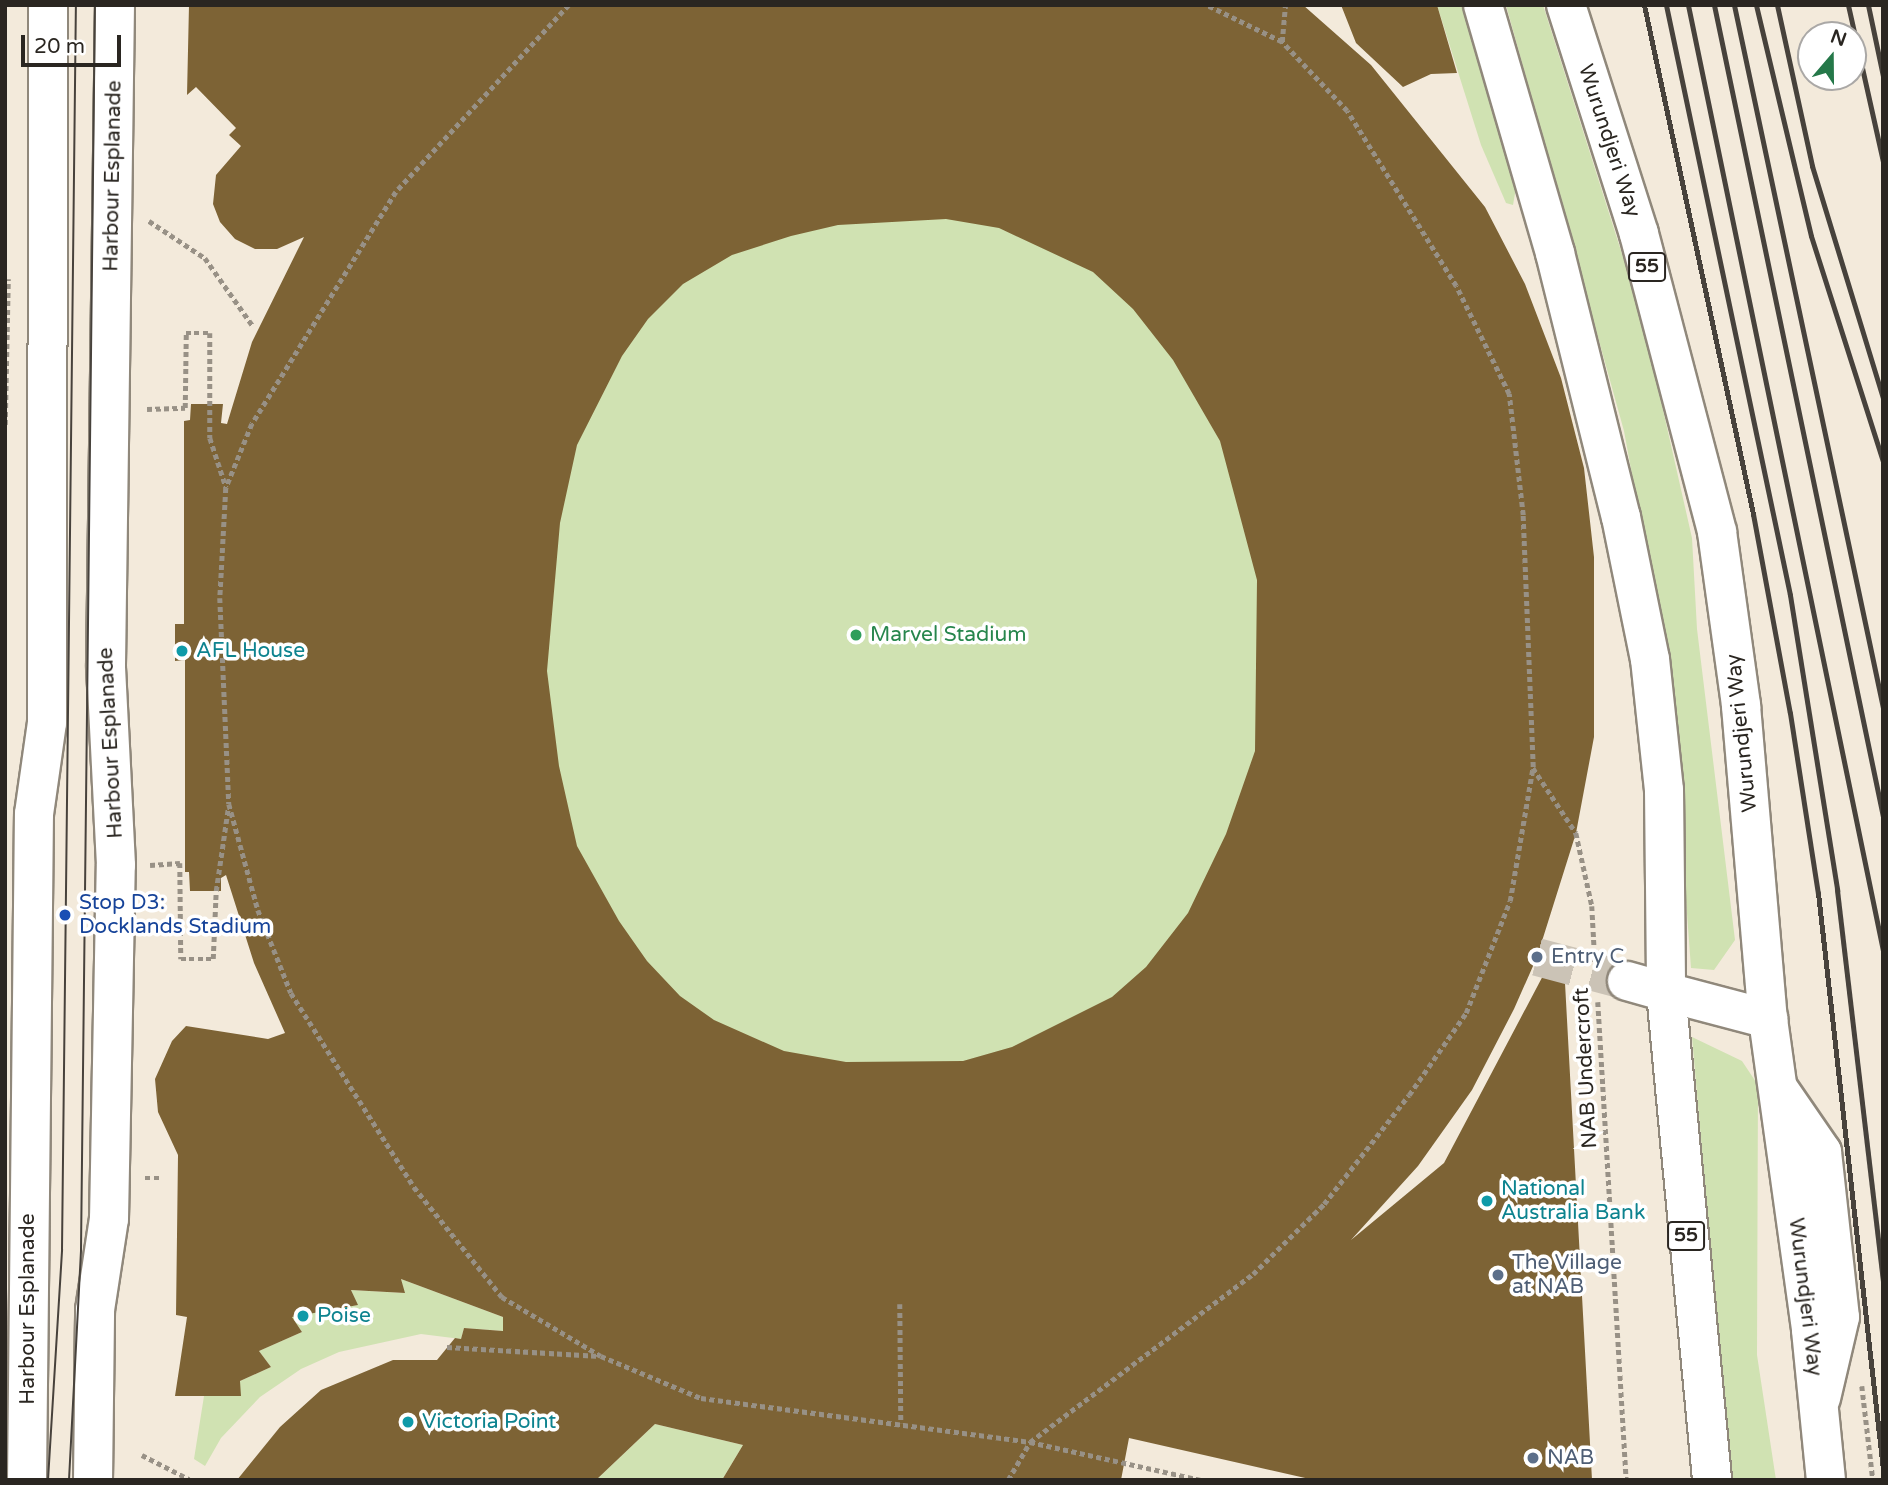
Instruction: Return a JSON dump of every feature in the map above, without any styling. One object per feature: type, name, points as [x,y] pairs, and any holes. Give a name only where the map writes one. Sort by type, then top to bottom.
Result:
[{"type":"main road","name":"Harbour Esplanade","points":[[27,1480],[34,814],[47,723],[48,5]]},
{"type":"main road","name":"Harbour Esplanade","points":[[93,1480],[95,1310],[109,1219],[116,865],[106,666],[115,5]]},
{"type":"main road","name":"55","points":[[1483,5],[1555,253],[1621,517],[1650,659],[1664,790],[1666,992],[1712,1480]]},
{"type":"main road","name":"Wurundjeri Way","points":[[1566,5],[1639,234],[1717,532],[1741,706],[1769,1019],[1826,1480]]},
{"type":"main road","points":[[1607,981],[1666,992],[1769,1019]]},
{"type":"path","points":[[158,864],[180,863],[181,959],[213,958],[216,891],[229,804],[220,598],[226,488],[252,424],[396,192],[569,5]]},
{"type":"path","points":[[1008,1480],[1030,1442],[1253,1274],[1324,1204],[1409,1095],[1466,1013],[1510,901],[1532,767],[1523,515],[1509,394],[1456,286],[1354,121],[1282,42],[1206,5]]},
{"type":"path","points":[[1282,42],[1285,5]]},
{"type":"path","points":[[148,220],[205,258],[253,327]]},
{"type":"path","points":[[147,409],[185,408],[186,333],[210,333],[211,438],[226,488]]},
{"type":"path","name":"NAB Undercroft","points":[[1532,767],[1576,833],[1607,981],[1626,1480]]},
{"type":"path","points":[[229,804],[258,911],[291,993],[414,1187],[502,1297],[601,1356],[701,1398],[1030,1442],[1202,1480]]},
{"type":"path","points":[[900,1304],[901,1423]]},
{"type":"path","points":[[447,1347],[601,1356]]},
{"type":"path","points":[[1860,1374],[1873,1480]]},
{"type":"path","points":[[142,1455],[189,1479]]},
{"type":"green space","points":[[1437,5],[1466,5],[1517,182],[1513,205],[1506,203],[1481,145]]},
{"type":"green space","points":[[1506,5],[1543,5],[1642,317],[1692,538],[1697,629],[1735,940],[1714,970],[1691,968],[1670,681],[1624,431]]},
{"type":"green space","points":[[1044,71],[1427,751],[801,1302],[336,440]]},
{"type":"green space","points":[[1692,1037],[1742,1061],[1758,1085],[1757,1355],[1776,1480],[1731,1480]]},
{"type":"green space","points":[[401,1279],[503,1317],[503,1331],[464,1328],[461,1339],[421,1334],[339,1352],[301,1369],[260,1397],[221,1438],[205,1466],[194,1459],[204,1396],[240,1396],[240,1381],[271,1367],[259,1351],[302,1332],[292,1317],[357,1305],[351,1290],[404,1293]]},
{"type":"green space","points":[[655,1424],[743,1445],[722,1480],[596,1480]]},
{"type":"building","points":[[189,5],[1303,5],[1371,65],[1485,207],[1525,284],[1561,378],[1584,468],[1594,557],[1594,737],[1576,833],[1537,957],[1514,1009],[1472,1090],[1418,1166],[1351,1240],[1444,1163],[1546,970],[1563,946],[1592,1480],[1314,1480],[1129,1438],[1121,1480],[722,1480],[743,1445],[655,1424],[596,1480],[237,1480],[280,1427],[321,1390],[393,1360],[437,1360],[455,1338],[461,1339],[464,1328],[503,1331],[503,1317],[401,1279],[405,1293],[351,1290],[358,1305],[292,1317],[302,1332],[259,1351],[271,1367],[240,1381],[241,1396],[175,1396],[187,1317],[176,1315],[178,1155],[158,1112],[155,1079],[172,1041],[186,1026],[268,1039],[285,1033],[254,963],[226,875],[221,878],[221,891],[190,891],[189,872],[185,872],[185,660],[175,661],[175,624],[184,624],[184,421],[190,420],[191,404],[223,404],[221,423],[227,424],[252,342],[304,237],[277,249],[255,249],[235,239],[220,222],[213,204],[216,175],[241,146],[229,135],[236,128],[196,87],[187,95]],"holes":[[[946,219],[999,228],[1093,272],[1133,309],[1173,360],[1220,441],[1257,580],[1255,751],[1226,834],[1188,913],[1146,967],[1112,997],[1012,1047],[963,1061],[846,1062],[784,1051],[714,1020],[680,996],[647,961],[619,921],[577,846],[559,766],[547,671],[560,523],[577,445],[622,356],[648,319],[683,284],[732,255],[791,236],[838,225]]]},
{"type":"building","points":[[1341,5],[1437,5],[1457,73],[1431,74],[1403,87],[1356,43]]},
{"type":"tunnel","points":[[1537,957],[1627,981]]},
{"type":"tram line","points":[[48,1480],[62,1249],[76,5]]},
{"type":"tram line","points":[[69,1480],[81,1250],[95,5]]},
{"type":"railway","points":[[1644,5],[1753,514],[1790,713],[1818,893],[1883,1470]]},
{"type":"railway","points":[[1666,5],[1790,595],[1837,890],[1883,1283]]},
{"type":"railway","points":[[1688,5],[1883,951]]},
{"type":"railway","points":[[1714,5],[1883,817]]},
{"type":"railway","points":[[1734,5],[1883,708]]},
{"type":"railway","points":[[1756,5],[1811,236],[1883,461]]},
{"type":"railway","points":[[1777,5],[1812,166],[1883,398]]},
{"type":"railway","points":[[1848,5],[1883,162]]},
{"type":"railway","points":[[1868,5],[1883,76]]},
{"type":"place","name":"Marvel Stadium","points":[[856,635]]},
{"type":"place","name":"AFL House","points":[[182,651]]},
{"type":"place","name":"Stop D3: Docklands Stadium","points":[[65,915]]},
{"type":"place","name":"Entry C","points":[[1537,957]]},
{"type":"place","name":"National Australia Bank","points":[[1487,1201]]},
{"type":"place","name":"The Village at NAB","points":[[1498,1275]]},
{"type":"place","name":"Poise","points":[[303,1316]]},
{"type":"place","name":"Victoria Point","points":[[408,1422]]},
{"type":"place","name":"NAB","points":[[1533,1458]]}]
